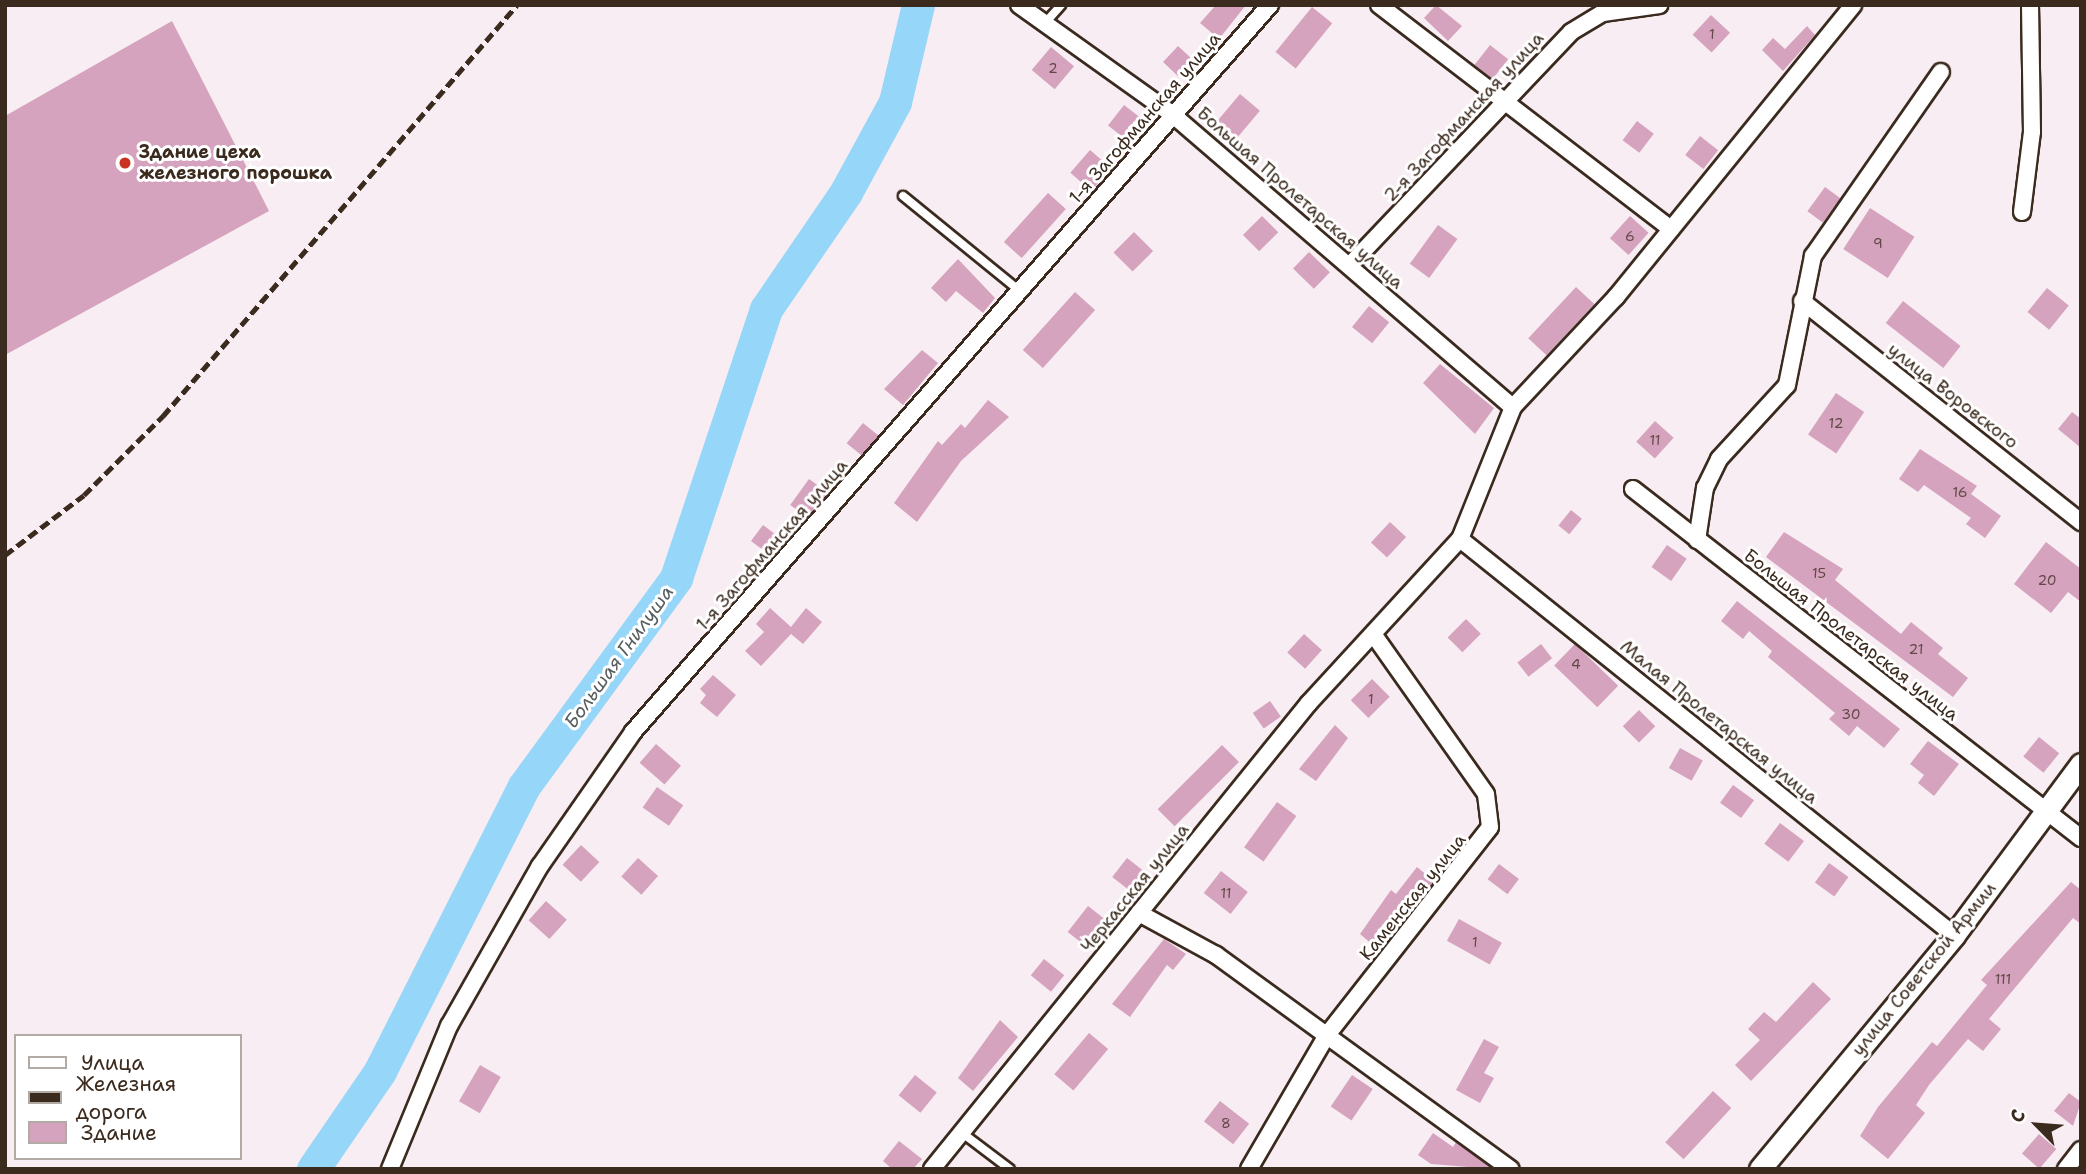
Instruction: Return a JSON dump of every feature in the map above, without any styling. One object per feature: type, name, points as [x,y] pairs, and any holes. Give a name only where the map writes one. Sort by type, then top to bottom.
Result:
[{"type":"main road","name":"улица Советской Армии","points":[[1760,1169],[1954,935],[2081,764]]},
{"type":"street","name":"Большая Пролетарская улица","points":[[1019,5],[1173,115],[1513,407]]},
{"type":"street","name":"1-я Загофманская улица","points":[[390,1169],[449,1026],[540,866],[633,732],[1270,5]]},
{"type":"street","points":[[1379,5],[1671,229]]},
{"type":"street","name":"2-я Загофманская улица","points":[[1350,265],[1506,105],[1571,32],[1603,13],[1659,5]]},
{"type":"street","points":[[1376,638],[1460,539],[1513,407],[1671,229],[1853,5]]},
{"type":"street","points":[[2022,212],[2032,132],[2030,5]]},
{"type":"street","points":[[1698,540],[1704,488],[1718,459],[1787,385],[1813,256],[1833,221],[1941,72]]},
{"type":"street","name":"улица Воровского","points":[[1802,301],[2081,522]]},
{"type":"street","name":"Большая Пролетарская улица","points":[[1633,489],[2081,838]]},
{"type":"street","name":"Малая Пролетарская улица","points":[[1460,539],[1954,935]]},
{"type":"street","name":"Черкасская улица","points":[[932,1169],[1310,703],[1376,638]]},
{"type":"street","name":"Каменская улица","points":[[1249,1169],[1327,1035],[1478,849],[1493,810],[1376,638]]},
{"type":"street","points":[[1139,913],[1174,927],[1511,1169]]},
{"type":"street","points":[[2066,1169],[2081,1150]]},
{"type":"lane","points":[[1045,23],[1061,5]]},
{"type":"lane","points":[[903,196],[1020,291]]},
{"type":"lane","points":[[961,1132],[1010,1169]]},
{"type":"building","points":[[1216,5],[1246,5],[1219,39],[1200,23]]},
{"type":"building","points":[[1436,5],[1462,26],[1448,41],[1424,18]]},
{"type":"building","points":[[1312,7],[1332,23],[1296,68],[1275,52]]},
{"type":"building","points":[[1711,15],[1730,33],[1712,52],[1693,35]]},
{"type":"building","name":"Здание цеха железного порошка","points":[[172,21],[269,211],[5,355],[5,116]]},
{"type":"building","points":[[1807,26],[1815,35],[1783,71],[1762,50],[1773,38],[1785,49]]},
{"type":"building","points":[[1490,45],[1508,59],[1493,79],[1475,65]]},
{"type":"building","points":[[1178,46],[1193,60],[1178,76],[1163,62]]},
{"type":"building","points":[[1051,47],[1074,66],[1055,89],[1032,70]]},
{"type":"building","points":[[1240,94],[1260,111],[1237,138],[1218,121]]},
{"type":"building","points":[[1124,105],[1147,123],[1131,143],[1108,125]]},
{"type":"building","points":[[1637,121],[1654,134],[1639,153],[1623,140]]},
{"type":"building","points":[[1700,136],[1718,150],[1703,169],[1685,155]]},
{"type":"building","points":[[1090,150],[1111,168],[1091,191],[1070,173]]},
{"type":"building","points":[[1825,187],[1840,198],[1823,222],[1807,211]]},
{"type":"building","points":[[1048,193],[1066,209],[1022,258],[1004,242]]},
{"type":"building","points":[[1870,208],[1914,237],[1888,278],[1843,249]]},
{"type":"building","points":[[1262,216],[1278,232],[1259,251],[1243,235]]},
{"type":"building","points":[[1630,216],[1649,233],[1629,255],[1610,238]]},
{"type":"building","points":[[1438,225],[1457,239],[1429,278],[1410,264]]},
{"type":"building","points":[[1134,232],[1153,251],[1133,272],[1113,253]]},
{"type":"building","points":[[1309,252],[1330,272],[1314,289],[1293,269]]},
{"type":"building","points":[[958,259],[995,298],[983,313],[956,291],[946,302],[931,288]]},
{"type":"building","points":[[1576,287],[1594,304],[1547,355],[1528,338]]},
{"type":"building","points":[[2047,288],[2069,306],[2049,330],[2027,312]]},
{"type":"building","points":[[1075,292],[1095,310],[1043,368],[1023,350]]},
{"type":"building","points":[[1903,301],[1961,346],[1943,368],[1886,323]]},
{"type":"building","points":[[1369,306],[1389,322],[1372,343],[1352,327]]},
{"type":"building","points":[[922,350],[938,363],[903,405],[884,389]]},
{"type":"building","points":[[1440,364],[1494,408],[1475,434],[1423,383]]},
{"type":"building","points":[[1836,393],[1864,412],[1836,453],[1808,434]]},
{"type":"building","points":[[988,400],[1009,417],[961,461],[917,522],[894,503],[938,441],[942,445],[961,424],[965,428]]},
{"type":"building","points":[[2072,412],[2081,419],[2081,448],[2058,429]]},
{"type":"building","points":[[1655,421],[1674,438],[1655,459],[1636,442]]},
{"type":"building","points":[[863,423],[879,436],[863,456],[847,443]]},
{"type":"building","points":[[1920,449],[1977,486],[1971,494],[2001,516],[1985,538],[1966,524],[1971,518],[1924,485],[1918,492],[1899,479]]},
{"type":"building","points":[[809,479],[828,493],[810,519],[790,505]]},
{"type":"building","points":[[1571,510],[1582,519],[1569,534],[1558,526]]},
{"type":"building","points":[[1390,522],[1406,537],[1387,557],[1371,542]]},
{"type":"building","points":[[763,525],[783,540],[771,556],[751,541]]},
{"type":"building","points":[[1784,532],[1843,569],[1835,580],[1901,634],[1911,622],[1943,648],[1938,654],[1968,678],[1953,697],[1766,557]]},
{"type":"building","points":[[2046,542],[2081,569],[2081,602],[2068,592],[2051,613],[2014,584]]},
{"type":"building","points":[[1667,545],[1687,559],[1671,581],[1652,567]]},
{"type":"building","points":[[1737,601],[1900,729],[1884,748],[1857,726],[1849,736],[1829,719],[1835,713],[1768,657],[1772,651],[1749,631],[1743,639],[1721,621]]},
{"type":"building","points":[[770,608],[791,627],[806,608],[822,622],[803,644],[791,634],[761,666],[745,651],[764,632],[756,624]]},
{"type":"building","points":[[1466,619],[1481,634],[1462,652],[1448,637]]},
{"type":"building","points":[[1304,634],[1322,650],[1305,669],[1287,653]]},
{"type":"building","points":[[1541,644],[1552,658],[1528,677],[1517,662]]},
{"type":"building","points":[[1575,644],[1618,686],[1597,707],[1554,666]]},
{"type":"building","points":[[713,675],[736,695],[717,717],[700,703],[706,695],[700,689]]},
{"type":"building","points":[[1372,679],[1390,697],[1368,718],[1351,700]]},
{"type":"building","points":[[1270,701],[1281,717],[1264,729],[1253,713]]},
{"type":"building","points":[[1639,710],[1655,726],[1639,743],[1623,726]]},
{"type":"building","points":[[1335,725],[1348,738],[1316,781],[1299,769]]},
{"type":"building","points":[[2039,737],[2059,753],[2043,773],[2023,756]]},
{"type":"building","points":[[1928,741],[1959,764],[1934,796],[1918,783],[1924,775],[1910,764]]},
{"type":"building","points":[[656,744],[681,766],[665,785],[640,763]]},
{"type":"building","points":[[1222,745],[1239,762],[1175,826],[1158,809]]},
{"type":"building","points":[[1680,748],[1703,761],[1692,781],[1669,768]]},
{"type":"building","points":[[1733,785],[1754,800],[1741,818],[1720,803]]},
{"type":"building","points":[[657,787],[683,805],[669,826],[643,807]]},
{"type":"building","points":[[1277,802],[1296,816],[1264,861],[1244,847]]},
{"type":"building","points":[[1780,823],[1804,841],[1788,862],[1764,844]]},
{"type":"building","points":[[581,845],[599,862],[581,882],[563,865]]},
{"type":"building","points":[[638,858],[658,876],[641,895],[621,877]]},
{"type":"building","points":[[1127,858],[1146,873],[1131,892],[1112,877]]},
{"type":"building","points":[[1829,863],[1848,877],[1834,897],[1815,882]]},
{"type":"building","points":[[1499,864],[1519,879],[1508,894],[1488,879]]},
{"type":"building","points":[[1417,867],[1434,881],[1380,951],[1360,934],[1391,890],[1396,894]]},
{"type":"building","points":[[1221,871],[1248,892],[1231,914],[1204,893]]},
{"type":"building","points":[[2071,882],[2081,890],[2081,924],[2073,918],[1989,1019],[2001,1029],[1983,1051],[1968,1039],[1929,1085],[1916,1105],[1925,1113],[1888,1159],[1860,1136],[1878,1107],[1932,1042],[1937,1046],[1987,985],[1981,980]]},
{"type":"building","points":[[546,901],[567,920],[549,939],[529,920]]},
{"type":"building","points":[[1088,906],[1107,921],[1087,947],[1068,932]]},
{"type":"building","points":[[1459,919],[1502,943],[1490,965],[1447,941]]},
{"type":"building","points":[[1164,939],[1186,954],[1173,970],[1167,965],[1130,1017],[1112,1004]]},
{"type":"building","points":[[1044,959],[1064,975],[1051,992],[1031,975]]},
{"type":"building","points":[[1813,982],[1831,999],[1751,1081],[1735,1065],[1760,1040],[1748,1029],[1764,1012],[1776,1022]]},
{"type":"building","points":[[1000,1020],[1018,1037],[973,1091],[958,1078]]},
{"type":"building","points":[[1089,1033],[1108,1049],[1073,1090],[1054,1074]]},
{"type":"building","points":[[1484,1039],[1499,1047],[1484,1073],[1494,1078],[1480,1103],[1456,1090]]},
{"type":"building","points":[[480,1065],[501,1077],[480,1113],[459,1101]]},
{"type":"building","points":[[915,1075],[937,1093],[920,1113],[899,1095]]},
{"type":"building","points":[[1352,1075],[1373,1089],[1351,1120],[1331,1107]]},
{"type":"building","points":[[1713,1091],[1731,1108],[1684,1159],[1665,1142]]},
{"type":"building","points":[[2069,1093],[2081,1102],[2073,1126],[2054,1111]]},
{"type":"building","points":[[1220,1101],[1249,1124],[1233,1144],[1204,1121]]},
{"type":"building","points":[[1433,1133],[1453,1147],[1456,1142],[1493,1169],[1431,1164],[1418,1155]]},
{"type":"building","points":[[2039,1134],[2056,1149],[2039,1169],[2022,1154]]},
{"type":"building","points":[[899,1141],[922,1159],[913,1169],[892,1169],[883,1161]]},
{"type":"waterway","name":"Большая Гнилуша","points":[[313,1169],[380,1071],[524,786],[676,578],[766,309],[846,192],[895,102],[918,5]]},
{"type":"railway","points":[[5,555],[84,495],[163,416],[517,5]]},
{"type":"place","name":"Здание цеха железного порошка","points":[[125,163]]}]
